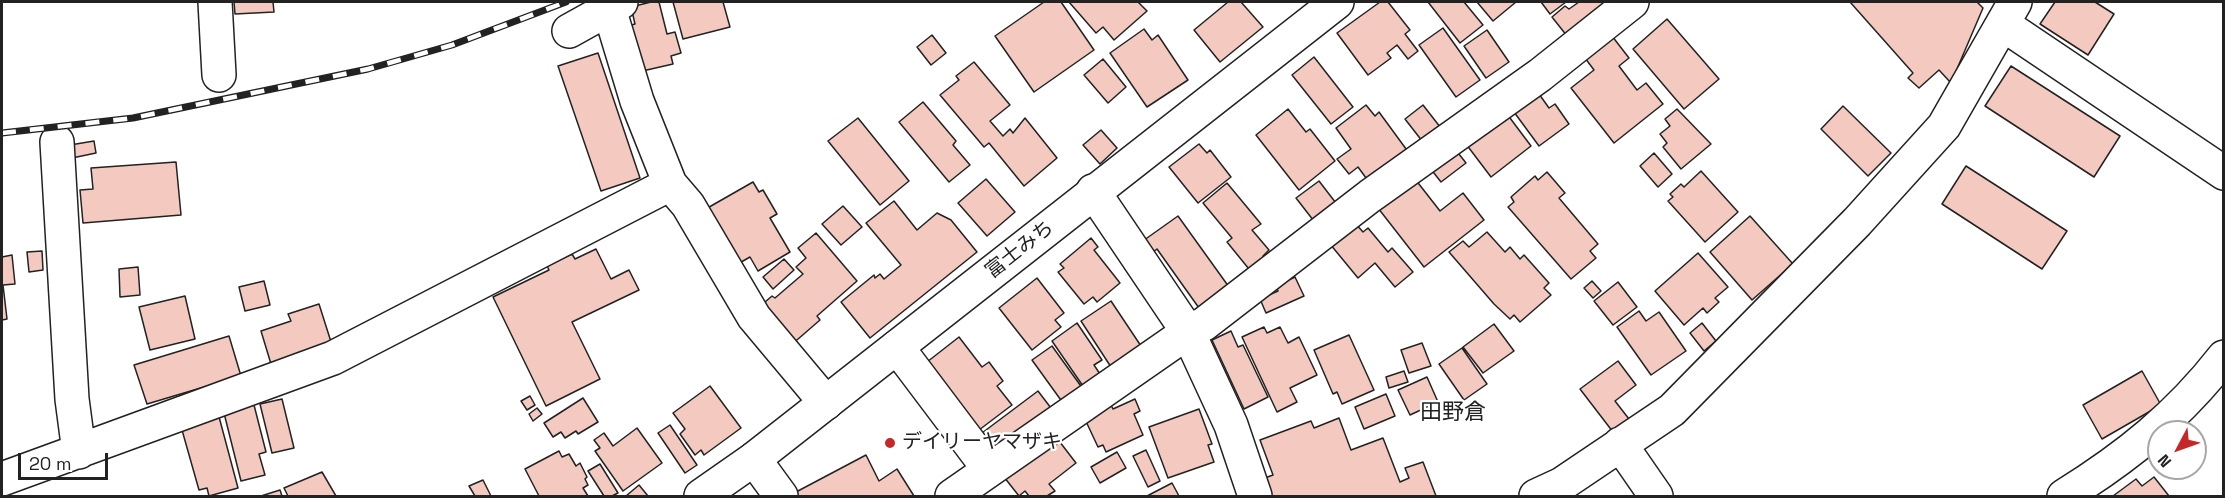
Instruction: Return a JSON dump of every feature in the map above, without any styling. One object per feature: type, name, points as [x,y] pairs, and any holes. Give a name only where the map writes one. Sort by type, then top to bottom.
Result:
[{"type":"main road","points":[[215,2],[219,75]]},
{"type":"main road","name":"富士みち","points":[[701,496],[754,459],[1337,2]]},
{"type":"main road","points":[[952,496],[1188,332],[1204,324],[1370,196],[1540,75],[1632,2]]},
{"type":"main road","points":[[569,31],[612,4],[637,101],[670,184],[688,205],[754,317],[826,403]]},
{"type":"main road","points":[[1536,496],[1562,484],[1672,410],[1857,222],[1944,126],[2010,13],[2223,173]]},
{"type":"main road","points":[[57,142],[72,399],[79,452]]},
{"type":"main road","points":[[2,479],[333,358],[670,184]]},
{"type":"main road","points":[[1094,191],[1188,332],[1231,425],[1255,496]]},
{"type":"main road","points":[[897,347],[989,469]]},
{"type":"main road","points":[[2064,496],[2109,468],[2152,436],[2202,384],[2223,357]]},
{"type":"main road","points":[[1620,444],[1656,496]]},
{"type":"main road","points":[[754,459],[781,496]]},
{"type":"building","points":[[234,2],[273,2],[274,12],[235,14]]},
{"type":"building","points":[[659,2],[667,34],[675,32],[681,53],[671,56],[673,64],[638,72],[625,27],[635,24],[631,7]]},
{"type":"building","points":[[673,2],[723,2],[730,27],[683,39]]},
{"type":"building","points":[[1044,2],[1061,2],[1094,50],[1034,92],[995,36]]},
{"type":"building","points":[[1069,2],[1138,2],[1147,11],[1114,40],[1103,27],[1096,33]]},
{"type":"building","points":[[1228,2],[1241,2],[1263,27],[1220,62],[1194,30]]},
{"type":"building","points":[[1380,2],[1388,2],[1410,30],[1405,34],[1418,51],[1408,59],[1397,45],[1387,53],[1391,58],[1368,75],[1337,33]]},
{"type":"building","points":[[1428,2],[1464,2],[1483,25],[1460,43]]},
{"type":"building","points":[[1477,2],[1516,2],[1493,21]]},
{"type":"building","points":[[1541,2],[1566,2],[1550,14]]},
{"type":"building","points":[[1579,2],[1602,2],[1607,8],[1571,41],[1552,17],[1565,6],[1569,9]]},
{"type":"building","points":[[1850,2],[1977,2],[1983,8],[1951,83],[1939,70],[1919,88],[1908,78],[1913,73]]},
{"type":"building","points":[[2055,2],[2095,2],[2114,14],[2088,55],[2040,24]]},
{"type":"building","points":[[1667,19],[1719,79],[1684,109],[1633,49]]},
{"type":"building","points":[[1443,28],[1480,80],[1456,97],[1419,45]]},
{"type":"building","points":[[1144,29],[1152,40],[1158,35],[1188,80],[1147,107],[1110,53]]},
{"type":"building","points":[[1487,30],[1509,62],[1486,78],[1464,46]]},
{"type":"building","points":[[932,35],[946,53],[931,65],[917,47]]},
{"type":"building","points":[[1612,36],[1629,58],[1619,66],[1637,90],[1646,83],[1663,104],[1614,143],[1571,88],[1594,70],[1585,58]]},
{"type":"building","points":[[598,53],[640,178],[601,191],[558,66]]},
{"type":"building","points":[[1314,57],[1353,107],[1331,124],[1292,75]]},
{"type":"building","points":[[1103,59],[1126,87],[1108,103],[1084,75]]},
{"type":"building","points":[[974,62],[1010,105],[990,121],[1003,136],[1010,129],[1013,133],[1025,118],[1057,158],[1024,186],[989,143],[984,147],[940,95],[959,80],[956,76]]},
{"type":"building","points":[[2011,66],[2120,136],[2094,177],[1985,106]]},
{"type":"building","points":[[1539,94],[1549,108],[1555,104],[1569,124],[1539,146],[1514,112]]},
{"type":"building","points":[[923,102],[956,141],[953,145],[970,165],[949,182],[899,122]]},
{"type":"building","points":[[1366,105],[1375,116],[1379,112],[1409,153],[1369,182],[1358,167],[1349,174],[1337,159],[1351,149],[1336,128]]},
{"type":"building","points":[[1423,105],[1444,132],[1426,146],[1405,119]]},
{"type":"building","points":[[1843,106],[1891,153],[1868,176],[1821,129]]},
{"type":"building","points":[[1288,109],[1306,132],[1310,129],[1335,161],[1299,190],[1256,135]]},
{"type":"building","points":[[1677,109],[1711,144],[1681,169],[1663,147],[1667,143],[1660,134],[1670,126],[1665,119]]},
{"type":"building","points":[[1507,114],[1531,146],[1491,177],[1466,144]]},
{"type":"building","points":[[858,118],[909,181],[880,205],[828,141]]},
{"type":"building","points":[[1101,130],[1117,148],[1100,164],[1083,145]]},
{"type":"building","points":[[94,141],[96,153],[72,158],[70,145]]},
{"type":"building","points":[[1199,144],[1207,153],[1210,150],[1231,177],[1198,203],[1169,167]]},
{"type":"building","points":[[1455,149],[1466,163],[1441,182],[1430,168]]},
{"type":"building","points":[[1654,153],[1672,174],[1658,187],[1640,166]]},
{"type":"building","points":[[176,162],[181,215],[83,223],[80,190],[93,189],[91,168]]},
{"type":"building","points":[[1966,166],[2067,231],[2042,269],[1942,204]]},
{"type":"building","points":[[1701,171],[1738,212],[1705,242],[1668,201],[1673,197],[1670,194],[1681,184],[1684,187]]},
{"type":"building","points":[[1547,172],[1565,193],[1559,198],[1598,244],[1590,251],[1596,258],[1571,279],[1508,207],[1514,202],[1511,197],[1535,176],[1538,180]]},
{"type":"building","points":[[986,179],[1015,212],[987,236],[958,203]]},
{"type":"building","points":[[1415,179],[1440,211],[1463,193],[1484,220],[1424,267],[1378,208]]},
{"type":"building","points":[[1319,181],[1339,207],[1317,225],[1296,198]]},
{"type":"building","points":[[753,182],[759,192],[763,190],[777,214],[770,218],[790,252],[758,271],[750,257],[736,265],[704,210]]},
{"type":"building","points":[[1227,183],[1261,224],[1252,230],[1269,250],[1263,256],[1267,262],[1253,274],[1227,242],[1232,238],[1203,203]]},
{"type":"building","points":[[894,201],[917,230],[937,213],[951,220],[977,252],[870,338],[841,302],[874,275],[875,278],[880,274],[884,279],[901,265],[866,223]]},
{"type":"building","points":[[843,206],[862,227],[841,245],[822,224]]},
{"type":"building","points":[[1178,216],[1229,287],[1199,308],[1157,249],[1149,255],[1140,243]]},
{"type":"building","points":[[1750,216],[1793,264],[1752,300],[1710,252]]},
{"type":"building","points":[[1355,223],[1363,232],[1368,228],[1388,252],[1392,248],[1413,272],[1395,287],[1375,263],[1358,278],[1330,244]]},
{"type":"building","points":[[1487,232],[1505,252],[1510,247],[1520,259],[1524,255],[1549,283],[1544,288],[1551,295],[1520,322],[1514,315],[1510,319],[1494,304],[1449,252],[1463,241],[1469,247]]},
{"type":"building","points":[[816,233],[857,281],[817,316],[820,320],[790,346],[758,308],[772,296],[775,298],[803,274],[796,267],[806,258],[798,248]]},
{"type":"building","points":[[1091,238],[1098,247],[1094,250],[1120,283],[1097,302],[1093,297],[1084,304],[1058,272],[1064,268],[1060,264]]},
{"type":"building","points":[[596,249],[611,279],[629,270],[639,290],[572,322],[600,379],[546,406],[493,297],[549,270],[547,266],[572,254],[575,259]]},
{"type":"building","points":[[42,251],[43,270],[29,272],[27,252]]},
{"type":"building","points":[[1698,253],[1728,287],[1715,298],[1719,302],[1707,313],[1703,308],[1684,325],[1655,291]]},
{"type":"building","points":[[12,255],[15,284],[3,285],[7,319],[2,320],[2,257]]},
{"type":"building","points":[[784,259],[794,270],[773,289],[763,277]]},
{"type":"building","points":[[138,267],[140,295],[120,297],[119,269]]},
{"type":"building","points":[[1295,277],[1304,296],[1266,313],[1260,299],[1278,291],[1276,286]]},
{"type":"building","points":[[1037,278],[1064,313],[1055,320],[1061,327],[1032,350],[999,308]]},
{"type":"building","points":[[264,281],[270,305],[245,311],[239,287]]},
{"type":"building","points":[[1592,281],[1601,291],[1593,298],[1584,288]]},
{"type":"building","points":[[1618,282],[1637,307],[1613,325],[1594,301]]},
{"type":"building","points":[[185,296],[195,339],[150,350],[139,307]]},
{"type":"building","points":[[1111,301],[1141,346],[1111,367],[1081,321]]},
{"type":"building","points":[[319,304],[332,345],[271,364],[261,331],[291,321],[288,314]]},
{"type":"building","points":[[1639,311],[1646,321],[1659,312],[1686,351],[1651,375],[1617,327]]},
{"type":"building","points":[[1077,323],[1102,360],[1094,365],[1102,377],[1085,389],[1052,341]]},
{"type":"building","points":[[1702,323],[1716,341],[1704,351],[1690,333]]},
{"type":"building","points":[[1494,324],[1514,351],[1483,373],[1463,347]]},
{"type":"building","points":[[1264,327],[1267,333],[1280,327],[1288,343],[1299,337],[1317,375],[1290,388],[1297,402],[1277,412],[1242,337]]},
{"type":"building","points":[[1231,331],[1238,347],[1243,345],[1268,397],[1244,409],[1212,340]]},
{"type":"building","points":[[1349,335],[1374,390],[1342,404],[1337,392],[1333,394],[1314,350]]},
{"type":"building","points":[[229,336],[241,376],[147,404],[134,365]]},
{"type":"building","points":[[959,337],[982,367],[989,362],[1003,381],[997,386],[1012,405],[979,430],[927,362]]},
{"type":"building","points":[[1422,343],[1431,366],[1409,373],[1401,350]]},
{"type":"building","points":[[1052,346],[1083,389],[1063,403],[1032,360]]},
{"type":"building","points":[[1462,348],[1487,384],[1464,400],[1439,364]]},
{"type":"building","points":[[1618,361],[1636,385],[1615,401],[1629,419],[1613,432],[1580,389]]},
{"type":"building","points":[[1404,371],[1408,382],[1389,388],[1386,377]]},
{"type":"building","points":[[2142,371],[2161,405],[2102,439],[2083,405]]},
{"type":"building","points":[[1427,377],[1438,402],[1410,415],[1398,390]]},
{"type":"building","points":[[710,386],[741,428],[704,455],[701,450],[695,455],[680,434],[685,429],[673,413]]},
{"type":"building","points":[[1038,391],[1054,412],[994,457],[978,436]]},
{"type":"building","points":[[1386,394],[1395,416],[1364,429],[1355,407]]},
{"type":"building","points":[[530,396],[535,405],[527,410],[521,401]]},
{"type":"building","points":[[583,398],[598,422],[578,434],[576,431],[565,438],[561,432],[553,437],[544,423]]},
{"type":"building","points":[[282,399],[294,448],[272,453],[260,404]]},
{"type":"building","points":[[1135,399],[1140,411],[1134,414],[1143,435],[1106,452],[1103,445],[1098,447],[1083,415],[1110,403],[1113,409]]},
{"type":"building","points":[[254,405],[266,452],[259,454],[265,475],[241,481],[224,413]]},
{"type":"building","points":[[537,408],[542,414],[533,421],[529,414]]},
{"type":"building","points":[[1199,409],[1212,444],[1208,445],[1214,462],[1168,478],[1149,427]]},
{"type":"building","points":[[218,413],[238,488],[209,496],[207,488],[199,490],[180,423]]},
{"type":"building","points":[[1339,418],[1351,450],[1383,438],[1400,482],[1409,478],[1405,468],[1423,462],[1436,496],[1269,496],[1262,479],[1273,475],[1260,440],[1311,421],[1314,428]]},
{"type":"building","points":[[670,425],[697,465],[685,473],[658,433]]},
{"type":"building","points":[[637,428],[662,463],[623,491],[595,451],[600,448],[594,440],[604,433],[613,446]]},
{"type":"building","points":[[1056,437],[1076,463],[1049,484],[1055,491],[1047,496],[1029,496],[1025,491],[1019,496],[1004,477]]},
{"type":"building","points":[[1146,450],[1160,481],[1148,487],[1133,456]]},
{"type":"building","points":[[559,451],[562,457],[569,454],[576,466],[580,463],[587,477],[585,479],[588,485],[583,488],[588,496],[539,496],[525,469]]},
{"type":"building","points":[[1117,452],[1126,468],[1100,483],[1091,467]]},
{"type":"building","points":[[866,455],[879,481],[897,469],[914,496],[798,496],[796,492]]},
{"type":"building","points":[[600,464],[618,493],[612,496],[604,496],[588,471]]},
{"type":"building","points":[[322,472],[336,496],[288,496],[284,488]]},
{"type":"building","points":[[2136,479],[2142,486],[2150,480],[2156,480],[2169,496],[2113,496]]},
{"type":"building","points":[[483,480],[491,496],[475,496],[469,486]]},
{"type":"building","points":[[1172,483],[1179,496],[1147,496]]},
{"type":"building","points":[[639,485],[648,496],[626,496]]},
{"type":"building","points":[[280,490],[282,496],[261,496]]},
{"type":"railway","points":[[2,133],[133,118],[368,69],[452,45],[566,2]]},
{"type":"place","name":"デイリーヤマザキ","points":[[890,443]]},
{"type":"district","name":"田野倉","points":[[1453,413]]}]
